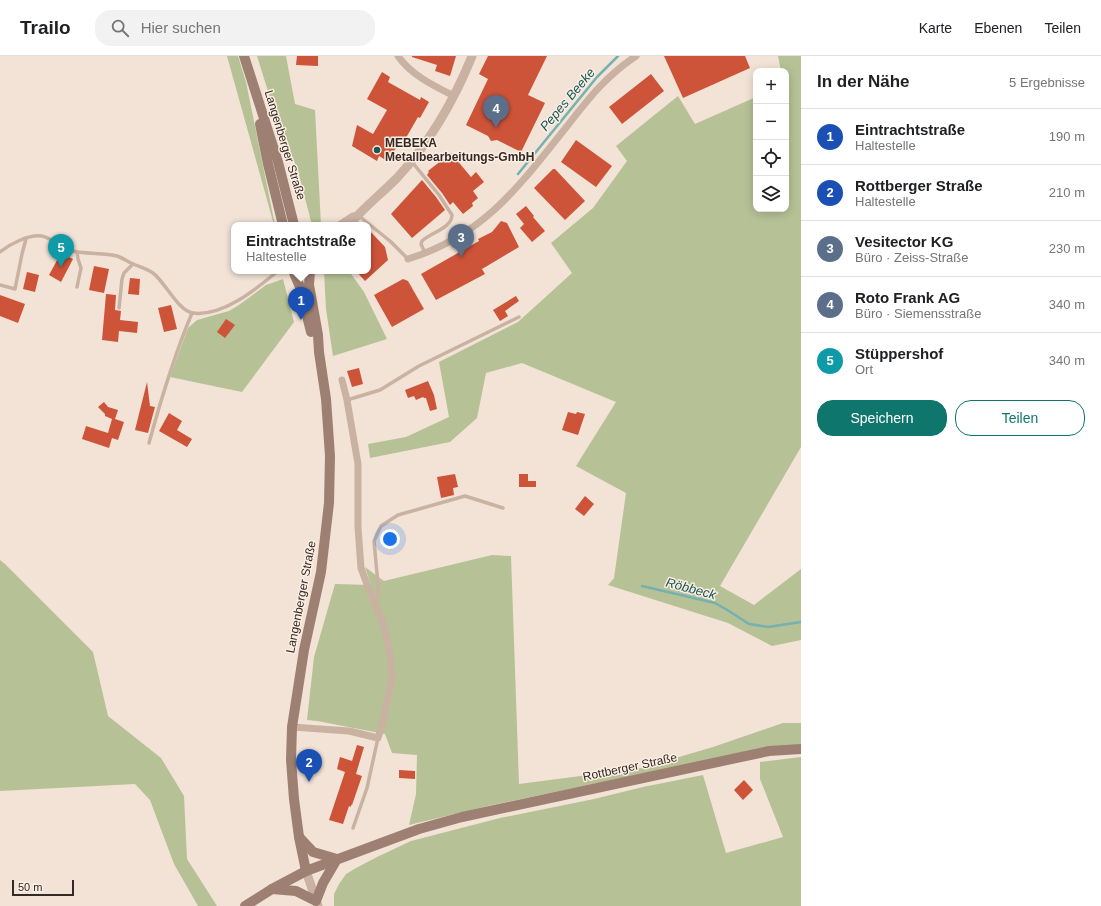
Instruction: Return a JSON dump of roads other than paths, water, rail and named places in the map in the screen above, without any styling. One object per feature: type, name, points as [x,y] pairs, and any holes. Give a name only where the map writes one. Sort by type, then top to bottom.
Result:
[{"type":"main road","name":"Langenberger Straße","points":[[244,56],[278,162],[293,222]]},
{"type":"main road","name":"Langenberger Straße","points":[[249,73],[268,164],[282,222]]},
{"type":"main road","name":"Langenberger Straße","points":[[293,274],[300,287],[312,337],[319,352]]},
{"type":"main road","name":"Langenberger Straße","points":[[306,871],[294,799],[291,760],[292,727],[304,650],[321,572],[329,503],[330,456],[326,399],[318,335],[309,285],[310,274]]},
{"type":"main road","name":"Rottberger Straße","points":[[245,906],[272,889],[306,871],[419,829],[462,817],[768,751],[801,749]]},
{"type":"main road","points":[[272,889],[296,891],[317,903],[323,883],[337,859],[313,852],[299,836]]},
{"type":"street","points":[[398,56],[409,69],[416,74],[454,96]]},
{"type":"street","points":[[352,222],[397,178],[411,162],[440,121],[454,96],[472,56]]},
{"type":"street","points":[[408,259],[425,253],[454,239],[475,226],[494,211],[525,180],[594,92],[621,66],[636,56]]},
{"type":"street","points":[[346,222],[358,215]]},
{"type":"street","points":[[292,727],[349,731],[378,738],[392,677],[388,641],[384,623],[361,568],[358,527],[358,464],[348,400],[342,380]]},
{"type":"street","points":[[306,871],[317,903]]},
{"type":"lane","points":[[411,162],[435,190],[452,215],[451,221],[422,241],[421,244],[425,253]]},
{"type":"lane","points":[[358,215],[367,222]]},
{"type":"lane","points":[[371,226],[390,241],[408,259]]},
{"type":"lane","points":[[0,252],[7,246],[20,240],[41,236],[48,238],[62,247],[77,252],[117,256],[153,273],[185,311],[192,313],[210,313],[223,308],[258,287],[274,274]]},
{"type":"lane","points":[[0,285],[16,290],[26,239]]},
{"type":"lane","points":[[77,252],[80,268],[77,287]]},
{"type":"lane","points":[[119,308],[122,279],[124,273],[133,264]]},
{"type":"lane","points":[[149,444],[166,382],[192,313]]},
{"type":"lane","points":[[348,400],[380,390],[419,366],[519,318]]},
{"type":"lane","points":[[374,602],[379,595],[374,541],[381,526],[398,515],[465,496],[503,508]]},
{"type":"lane","points":[[353,828],[367,788],[378,738]]},
{"type":"waterway","name":"Pepes Beeke","points":[[518,174],[597,77],[618,56]]},
{"type":"waterway","name":"Röbbeck","points":[[642,586],[715,603],[749,624],[768,627],[801,622]]},
{"type":"place","name":"Roto Frank AG","points":[[496,128]]},
{"type":"place","name":"MEBEKA Metallbearbeitungs-GmbH","points":[[377,150]]},
{"type":"place","name":"Vesitector KG","points":[[461,257]]},
{"type":"place","name":"Stüppershof","points":[[61,267]]},
{"type":"place","name":"Eintrachtstraße","points":[[301,320]]},
{"type":"place","name":"Rottberger Straße","points":[[309,782]]}]
